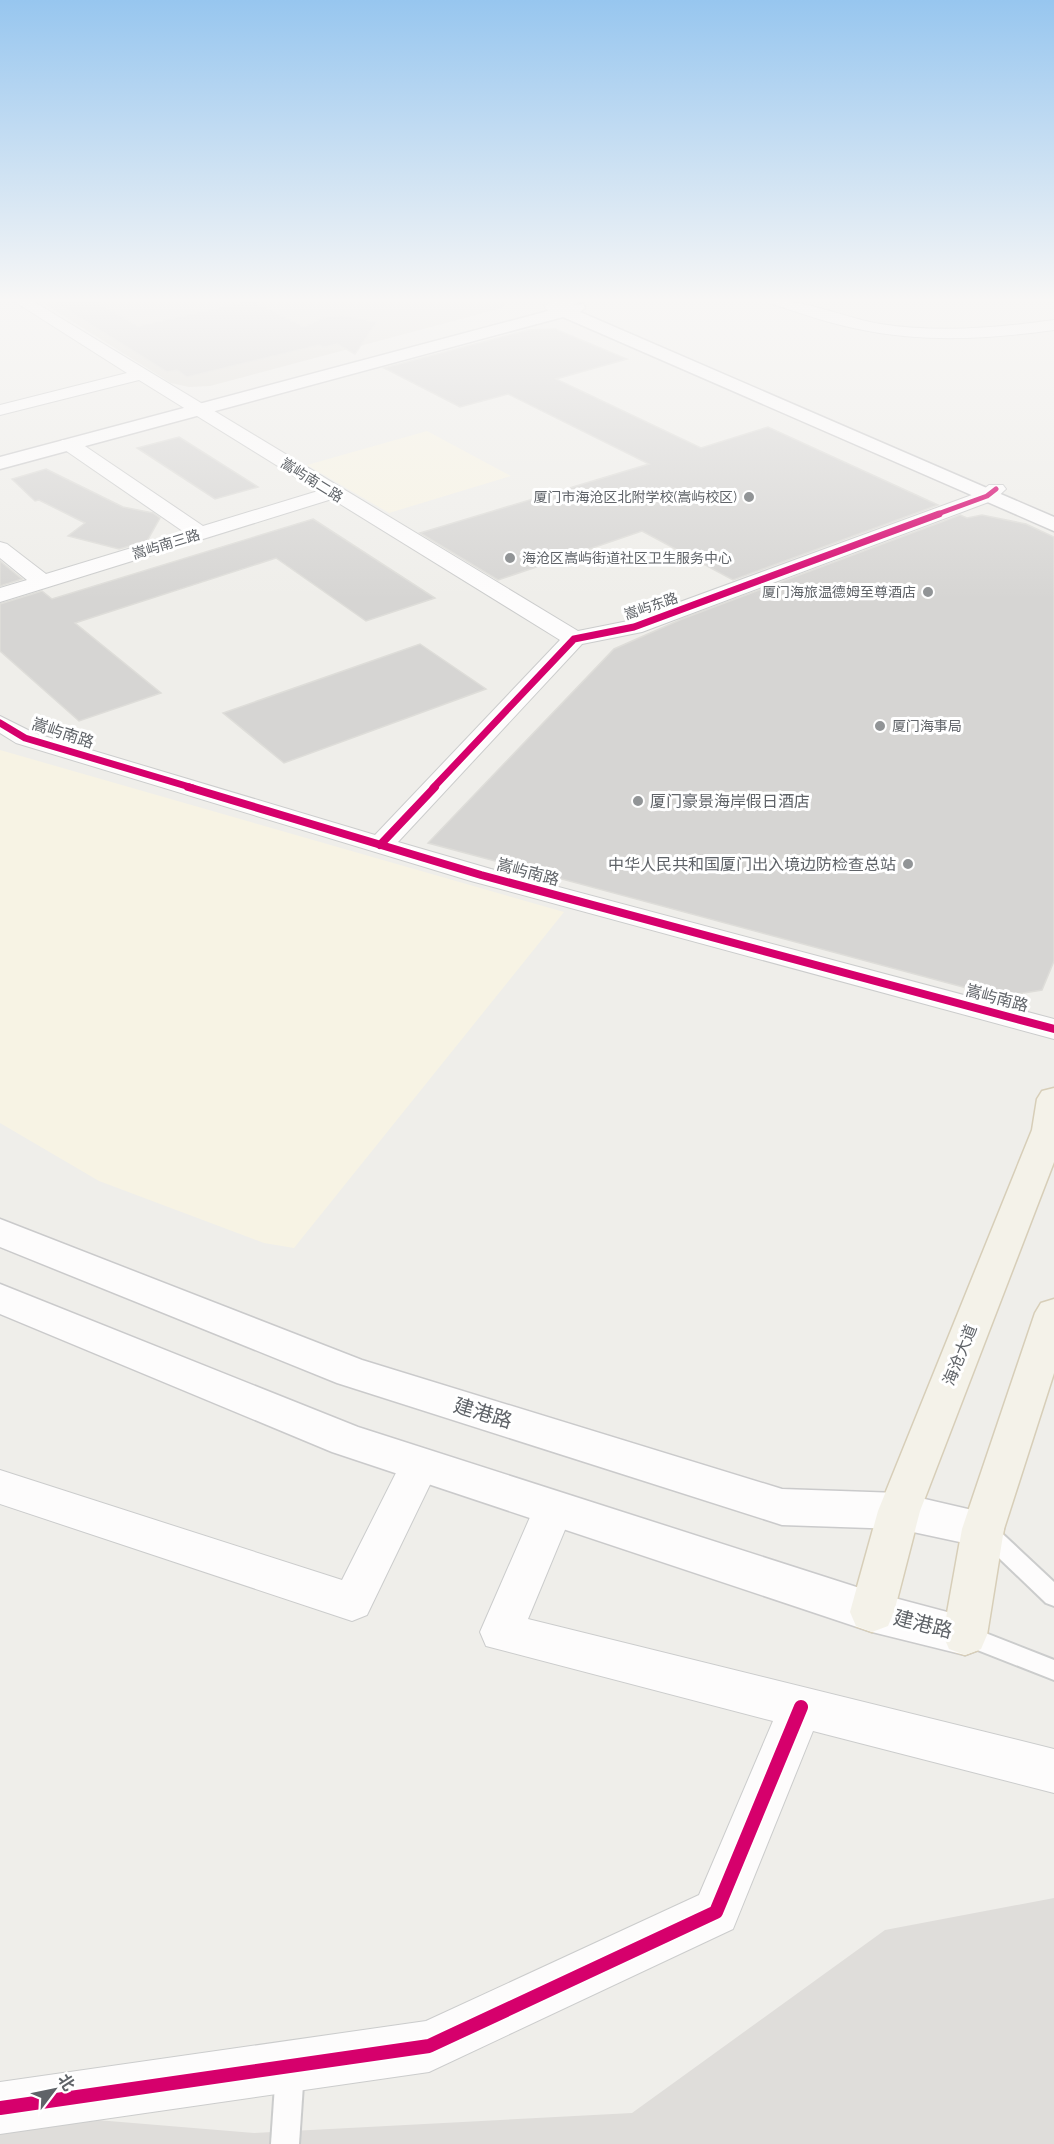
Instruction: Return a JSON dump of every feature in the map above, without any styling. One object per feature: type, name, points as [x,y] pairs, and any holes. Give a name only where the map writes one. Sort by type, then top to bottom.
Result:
[{"type":"main road","name":"海沧大道","points":[[872,1612],[899,1511],[1049,1130],[1054,1100]]},
{"type":"main road","points":[[965,1635],[983,1529],[1054,1313]]},
{"type":"street","points":[[0,410],[40,400]]},
{"type":"street","name":"嵩屿南二路","points":[[181,400],[574,639]]},
{"type":"street","points":[[0,453],[213,400]]},
{"type":"street","points":[[780,400],[992,493],[1054,525]]},
{"type":"street","points":[[0,463],[191,406]]},
{"type":"street","points":[[69,444],[199,533]]},
{"type":"street","name":"嵩屿南三路","points":[[0,595],[332,493]]},
{"type":"street","points":[[992,493],[1054,513]]},
{"type":"street","name":"嵩屿东路","points":[[574,639],[634,627],[992,493]]},
{"type":"street","points":[[0,548],[42,582]]},
{"type":"street","points":[[381,845],[574,639]]},
{"type":"street","name":"嵩屿南路","points":[[0,723],[25,738],[481,875],[1054,1029]]},
{"type":"street","name":"建港路","points":[[0,1232],[351,1372],[782,1507],[899,1511],[983,1529]]},
{"type":"street","name":"建港路","points":[[0,1298],[346,1440],[872,1612],[965,1635]]},
{"type":"street","points":[[0,1487],[352,1602],[420,1464]]},
{"type":"street","points":[[554,1508],[501,1632],[1054,1771]]},
{"type":"street","points":[[0,2109],[429,2046],[716,1912],[801,1707]]},
{"type":"lane","points":[[983,1529],[1054,1596]]},
{"type":"lane","points":[[965,1635],[1054,1670]]},
{"type":"lane","points":[[285,2144],[290,2066]]},
{"type":"shaded area","points":[[427,431],[511,476],[389,513],[307,465]]},
{"type":"shaded area","points":[[0,750],[564,912],[294,1248],[264,1243],[99,1181],[0,1123]]},
{"type":"shaded area","points":[[1054,1898],[1054,2144],[0,2144],[0,2112],[254,2133],[632,2113],[885,1930]]},
{"type":"building","name":"厦门市海沧区北附学校(嵩屿校区)","points":[[446,400],[486,400],[460,407]]},
{"type":"building","name":"厦门市海沧区北附学校(嵩屿校区)","points":[[520,400],[600,400],[701,448],[768,427],[938,505],[733,580],[642,531],[498,580],[420,533],[649,464]]},
{"type":"building","points":[[179,437],[258,487],[215,499],[137,448]]},
{"type":"building","points":[[46,469],[123,507],[153,513],[160,518],[147,541],[119,549],[68,536],[85,523],[39,500],[35,501],[12,479]]},
{"type":"building","points":[[960,515],[967,518],[982,515],[1026,524],[1054,537],[1054,961],[1042,990],[1000,997],[428,843],[614,649],[682,619]]},
{"type":"building","points":[[313,519],[435,598],[366,621],[276,558],[75,623],[161,693],[79,721],[0,651],[0,604],[42,591],[52,599]]},
{"type":"building","points":[[0,561],[22,579],[0,586]]},
{"type":"building","points":[[420,644],[486,689],[284,763],[223,713]]},
{"type":"cycle path","points":[[380,845],[574,639],[634,627],[987,496],[996,489]]},
{"type":"cycle path","points":[[0,723],[25,738],[481,875],[1054,1029]]},
{"type":"cycle path","points":[[0,2108],[429,2046],[716,1912],[801,1707]]},
{"type":"place","name":"厦门市海沧区北附学校(嵩屿校区)","points":[[749,497]]},
{"type":"place","name":"海沧区嵩屿街道社区卫生服务中心","points":[[510,558]]},
{"type":"place","name":"厦门海旅温德姆至尊酒店","points":[[928,592]]},
{"type":"place","name":"厦门海事局","points":[[880,726]]},
{"type":"place","name":"厦门豪景海岸假日酒店","points":[[638,801]]},
{"type":"place","name":"中华人民共和国厦门出入境边防检查总站","points":[[908,864]]}]
